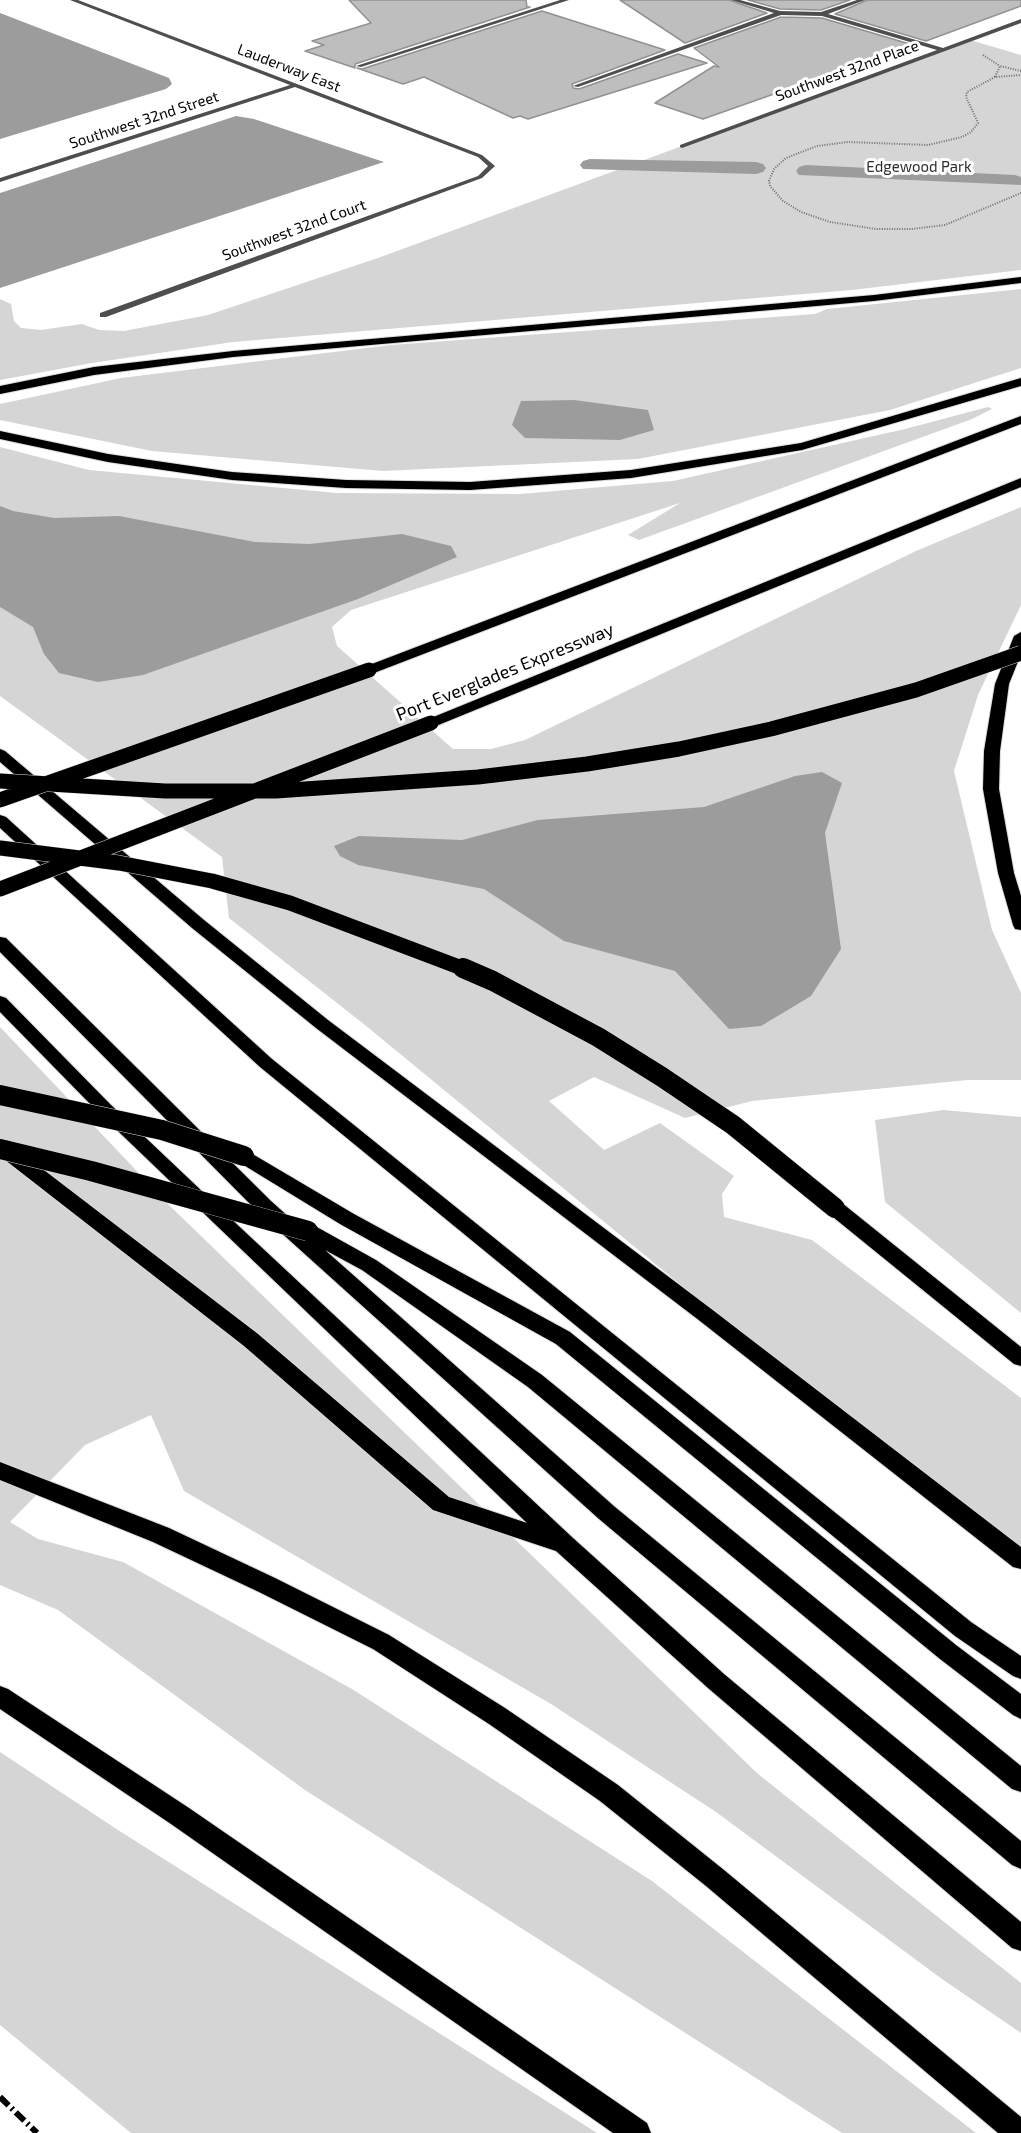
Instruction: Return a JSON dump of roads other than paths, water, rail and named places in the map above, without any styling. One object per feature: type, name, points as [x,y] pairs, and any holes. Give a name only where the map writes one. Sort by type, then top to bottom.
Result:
[{"type":"highway","points":[[0,390],[94,371],[256,352],[874,298],[1021,280]]},
{"type":"highway","points":[[0,435],[108,458],[232,476],[346,484],[470,486],[631,474],[802,446],[1021,382]]},
{"type":"highway","points":[[0,800],[369,670],[1021,420]]},
{"type":"highway","name":"Port Everglades Expressway","points":[[0,889],[431,723],[1021,482]]},
{"type":"highway","points":[[1021,636],[1002,684],[992,751],[991,789],[1006,873],[1021,925]]},
{"type":"highway","points":[[0,781],[165,791],[276,791],[478,777],[587,764],[679,749],[792,724],[916,690],[1021,653]]},
{"type":"highway","points":[[0,754],[198,924],[322,1024],[707,1316],[1021,1560]]},
{"type":"highway","points":[[0,819],[266,1063],[963,1629],[1021,1669]]},
{"type":"highway","points":[[0,848],[119,863],[212,881],[290,903],[432,955],[483,977],[571,1022],[662,1077],[733,1125],[1021,1358]]},
{"type":"highway","points":[[0,942],[248,1190],[607,1513],[1021,1857]]},
{"type":"highway","points":[[0,1002],[104,1108],[252,1251],[565,1545],[716,1681],[1021,1939]]},
{"type":"highway","points":[[0,1095],[162,1130],[244,1156],[347,1219],[563,1338],[1021,1708]]},
{"type":"highway","points":[[0,1148],[251,1340],[441,1504],[565,1545]]},
{"type":"highway","points":[[0,1148],[308,1231],[369,1266],[535,1381],[1021,1781]]},
{"type":"highway","points":[[0,1471],[161,1535],[267,1585],[381,1642],[497,1716],[609,1793],[715,1878],[1018,2133]]},
{"type":"highway","points":[[0,1696],[180,1816],[636,2133]]},
{"type":"street","name":"Lauderway East","points":[[73,0],[480,156],[492,166]]},
{"type":"street","points":[[359,66],[566,0]]},
{"type":"street","points":[[734,0],[780,13],[822,14],[944,50]]},
{"type":"street","points":[[822,14],[862,0]]},
{"type":"street","points":[[576,86],[780,13]]},
{"type":"street","name":"Southwest 32nd Place","points":[[682,146],[1020,22]]},
{"type":"street","name":"Southwest 32nd Street","points":[[0,180],[296,85]]},
{"type":"street","name":"Southwest 32nd Court","points":[[103,315],[480,177],[492,166]]},
{"type":"waterway","points":[[590,165],[756,168]]},
{"type":"waterway","points":[[806,171],[1015,181]]},
{"type":"railway","points":[[0,2097],[37,2133]]},
{"type":"park label","name":"Edgewood Park","points":[[919,167]]}]
